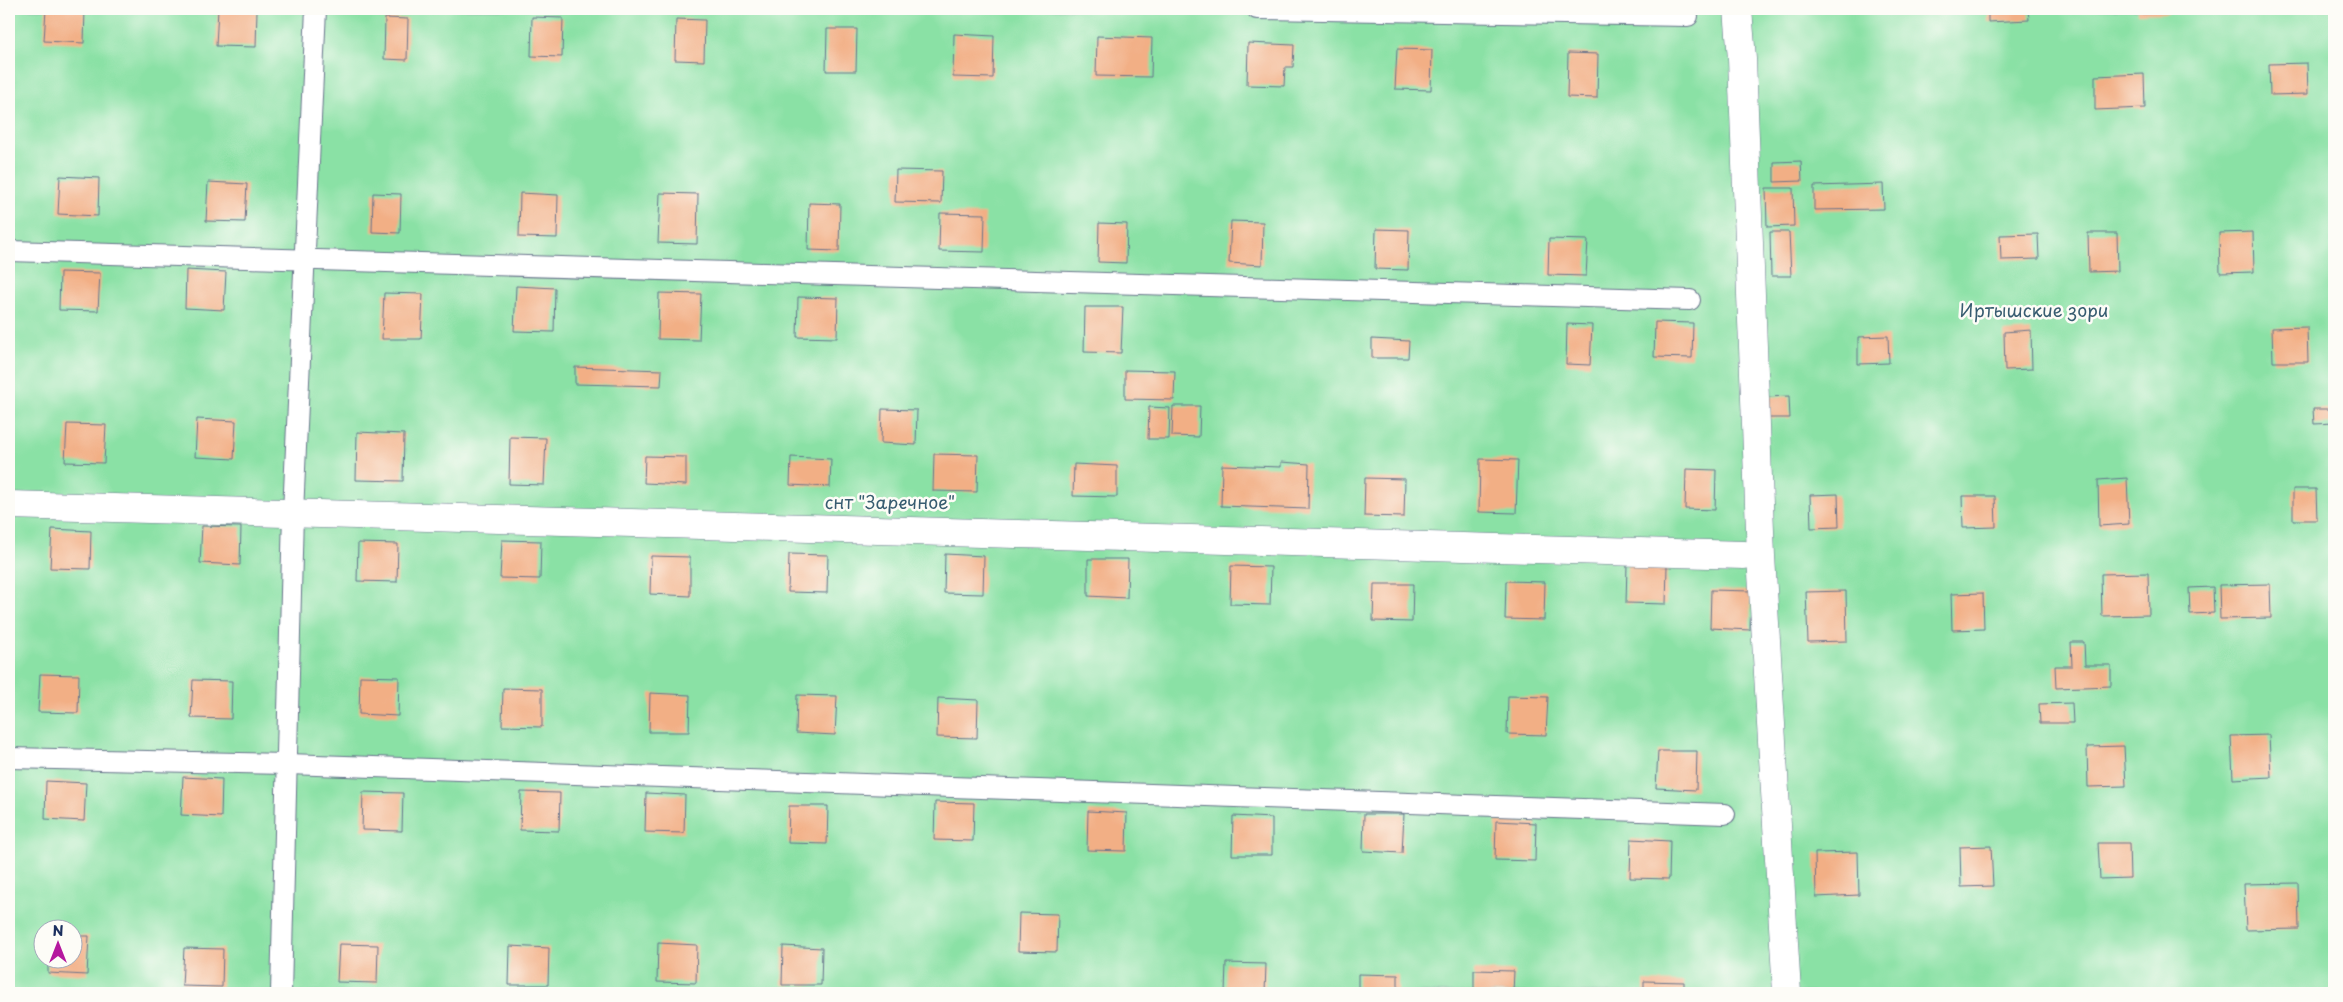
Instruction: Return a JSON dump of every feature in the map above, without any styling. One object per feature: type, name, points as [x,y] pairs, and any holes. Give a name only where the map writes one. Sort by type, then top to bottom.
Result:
[{"type":"street","points":[[1738,9],[1742,59],[1761,556],[1787,993]]},
{"type":"street","points":[[9,505],[1744,555]]},
{"type":"lane","points":[[281,993],[293,513],[316,9]]},
{"type":"lane","points":[[1257,9],[1688,16]]},
{"type":"lane","points":[[9,251],[1690,300]]},
{"type":"lane","points":[[9,758],[288,764],[1725,814]]},
{"type":"green space","name":"снт \"Заречное\"","points":[[9,9],[2334,9],[2334,993],[9,993]]},
{"type":"building","points":[[46,9],[85,9],[84,43],[44,41]]},
{"type":"building","points":[[218,9],[257,10],[256,47],[216,46]]},
{"type":"building","points":[[1988,9],[2028,9],[2029,20],[1988,22]]},
{"type":"building","points":[[2138,9],[2168,9],[2168,13],[2138,14]]},
{"type":"building","points":[[532,17],[563,18],[562,57],[531,56]]},
{"type":"building","points":[[385,18],[408,19],[407,60],[384,59]]},
{"type":"building","points":[[676,19],[705,20],[704,61],[675,60]]},
{"type":"building","points":[[827,29],[857,29],[856,71],[826,71]]},
{"type":"building","points":[[954,34],[994,36],[993,78],[953,77]]},
{"type":"building","points":[[1097,36],[1152,38],[1151,77],[1096,76]]},
{"type":"building","points":[[1248,43],[1294,45],[1293,67],[1285,67],[1284,86],[1247,85]]},
{"type":"building","points":[[1397,49],[1432,50],[1431,90],[1395,89]]},
{"type":"building","points":[[1568,53],[1598,54],[1597,98],[1567,97]]},
{"type":"building","points":[[2307,63],[2308,94],[2270,95],[2269,64]]},
{"type":"building","points":[[2144,74],[2145,108],[2095,110],[2095,76]]},
{"type":"building","points":[[1801,161],[1802,181],[1774,182],[1774,162]]},
{"type":"building","points":[[896,170],[942,171],[941,203],[895,202]]},
{"type":"building","points":[[60,176],[99,178],[98,216],[58,214]]},
{"type":"building","points":[[208,182],[247,184],[245,222],[206,221]]},
{"type":"building","points":[[1883,184],[1884,209],[1814,210],[1814,186]]},
{"type":"building","points":[[1766,188],[1793,188],[1794,226],[1767,227]]},
{"type":"building","points":[[373,193],[401,194],[400,233],[372,232]]},
{"type":"building","points":[[520,193],[558,195],[557,238],[519,237]]},
{"type":"building","points":[[660,193],[698,194],[697,244],[658,243]]},
{"type":"building","points":[[809,203],[840,204],[839,251],[808,250]]},
{"type":"building","points":[[940,213],[985,214],[984,252],[939,251]]},
{"type":"building","points":[[1231,221],[1263,222],[1262,265],[1229,263]]},
{"type":"building","points":[[1099,223],[1127,224],[1126,263],[1098,262]]},
{"type":"building","points":[[1376,229],[1409,230],[1408,270],[1375,269]]},
{"type":"building","points":[[1770,232],[1789,232],[1791,276],[1771,276]]},
{"type":"building","points":[[2253,232],[2254,272],[2220,273],[2219,233]]},
{"type":"building","points":[[2088,233],[2117,233],[2118,271],[2089,272]]},
{"type":"building","points":[[2038,234],[2039,259],[2001,260],[2000,235]]},
{"type":"building","points":[[1549,239],[1588,240],[1586,276],[1548,275]]},
{"type":"building","points":[[186,270],[226,272],[224,310],[185,308]]},
{"type":"building","points":[[60,272],[100,273],[98,311],[59,310]]},
{"type":"building","points":[[516,286],[555,288],[554,332],[514,331]]},
{"type":"building","points":[[384,293],[423,294],[421,339],[382,339]]},
{"type":"building","points":[[659,293],[701,294],[699,340],[658,339]]},
{"type":"building","points":[[798,297],[838,298],[837,338],[797,337]]},
{"type":"building","points":[[1085,307],[1123,307],[1121,353],[1084,352]]},
{"type":"building","points":[[1655,322],[1693,323],[1692,358],[1654,357]]},
{"type":"building","points":[[1567,324],[1592,325],[1590,365],[1566,364]]},
{"type":"building","points":[[2307,327],[2308,362],[2273,362],[2272,328]]},
{"type":"building","points":[[2031,330],[2032,369],[2005,370],[2004,332]]},
{"type":"building","points":[[1888,336],[1889,363],[1858,364],[1858,337]]},
{"type":"building","points":[[1372,339],[1409,341],[1408,358],[1372,358]]},
{"type":"building","points":[[575,367],[662,370],[661,386],[575,384]]},
{"type":"building","points":[[1125,370],[1175,371],[1174,400],[1125,399]]},
{"type":"building","points":[[1789,396],[1790,418],[1767,418],[1766,397]]},
{"type":"building","points":[[1173,406],[1200,406],[1199,437],[1172,436]]},
{"type":"building","points":[[1149,407],[1170,408],[1169,439],[1148,439]]},
{"type":"building","points":[[882,409],[917,410],[916,445],[881,443]]},
{"type":"building","points":[[2313,409],[2334,409],[2334,423],[2314,424]]},
{"type":"building","points":[[197,419],[236,421],[234,459],[195,457]]},
{"type":"building","points":[[67,424],[106,425],[104,463],[65,462]]},
{"type":"building","points":[[357,432],[404,434],[403,481],[356,480]]},
{"type":"building","points":[[510,437],[546,438],[544,485],[509,484]]},
{"type":"building","points":[[934,454],[978,455],[977,492],[933,491]]},
{"type":"building","points":[[645,456],[686,457],[686,485],[644,483]]},
{"type":"building","points":[[791,457],[831,459],[830,487],[790,485]]},
{"type":"building","points":[[1480,459],[1518,460],[1516,513],[1479,512]]},
{"type":"building","points":[[1281,462],[1309,464],[1308,509],[1221,506],[1222,465],[1281,467]]},
{"type":"building","points":[[1074,464],[1117,466],[1117,497],[1073,496]]},
{"type":"building","points":[[1686,469],[1716,470],[1715,510],[1685,509]]},
{"type":"building","points":[[1365,478],[1405,479],[1404,517],[1364,516]]},
{"type":"building","points":[[2127,478],[2129,524],[2099,526],[2098,480]]},
{"type":"building","points":[[2293,489],[2316,489],[2317,520],[2293,520]]},
{"type":"building","points":[[1838,494],[1839,527],[1811,528],[1810,495]]},
{"type":"building","points":[[1962,496],[1995,496],[1996,527],[1963,528]]},
{"type":"building","points":[[202,526],[241,527],[240,565],[200,563]]},
{"type":"building","points":[[52,529],[91,531],[90,569],[50,568]]},
{"type":"building","points":[[502,540],[541,541],[540,579],[500,578]]},
{"type":"building","points":[[358,543],[398,544],[397,582],[357,581]]},
{"type":"building","points":[[789,554],[828,555],[827,593],[788,592]]},
{"type":"building","points":[[945,554],[984,556],[983,594],[944,593]]},
{"type":"building","points":[[651,556],[690,557],[690,596],[650,594]]},
{"type":"building","points":[[1088,559],[1128,559],[1127,598],[1088,596]]},
{"type":"building","points":[[1627,564],[1667,566],[1666,604],[1626,603]]},
{"type":"building","points":[[1231,566],[1271,567],[1270,605],[1230,604]]},
{"type":"building","points":[[2148,573],[2149,615],[2102,616],[2101,574]]},
{"type":"building","points":[[1506,581],[1545,582],[1544,620],[1505,619]]},
{"type":"building","points":[[1374,584],[1413,584],[1412,622],[1373,621]]},
{"type":"building","points":[[2270,584],[2271,618],[2220,619],[2219,585]]},
{"type":"building","points":[[2213,587],[2214,613],[2190,614],[2189,588]]},
{"type":"building","points":[[1711,590],[1751,591],[1750,630],[1710,628]]},
{"type":"building","points":[[1846,591],[1847,641],[1808,642],[1806,592]]},
{"type":"building","points":[[1983,593],[1984,629],[1952,630],[1951,594]]},
{"type":"building","points":[[2071,642],[2084,642],[2085,665],[2111,665],[2111,686],[2056,688],[2055,666],[2072,666]]},
{"type":"building","points":[[40,674],[79,675],[78,713],[38,712]]},
{"type":"building","points":[[360,676],[399,677],[398,716],[359,714]]},
{"type":"building","points":[[193,680],[232,681],[231,719],[191,718]]},
{"type":"building","points":[[503,688],[542,689],[542,727],[502,726]]},
{"type":"building","points":[[650,693],[690,695],[689,732],[649,732]]},
{"type":"building","points":[[797,695],[837,696],[835,735],[796,733]]},
{"type":"building","points":[[1508,696],[1548,697],[1546,735],[1507,734]]},
{"type":"building","points":[[938,698],[978,700],[977,738],[937,737]]},
{"type":"building","points":[[2072,703],[2073,723],[2040,723],[2039,704]]},
{"type":"building","points":[[2269,735],[2271,777],[2233,779],[2231,736]]},
{"type":"building","points":[[2124,746],[2126,786],[2088,787],[2087,747]]},
{"type":"building","points":[[1658,751],[1697,751],[1696,790],[1656,788]]},
{"type":"building","points":[[183,777],[222,779],[221,817],[181,815]]},
{"type":"building","points":[[46,781],[86,783],[84,821],[45,819]]},
{"type":"building","points":[[363,792],[403,793],[402,831],[362,830]]},
{"type":"building","points":[[521,792],[560,793],[559,831],[520,830]]},
{"type":"building","points":[[646,793],[685,795],[684,833],[645,832]]},
{"type":"building","points":[[935,802],[974,803],[973,841],[934,840]]},
{"type":"building","points":[[789,806],[828,806],[827,844],[788,843]]},
{"type":"building","points":[[1088,811],[1127,813],[1126,851],[1087,850]]},
{"type":"building","points":[[1364,814],[1404,814],[1402,853],[1363,851]]},
{"type":"building","points":[[1233,816],[1272,818],[1272,855],[1232,855]]},
{"type":"building","points":[[1496,821],[1536,823],[1535,861],[1495,860]]},
{"type":"building","points":[[1631,839],[1670,841],[1669,879],[1630,878]]},
{"type":"building","points":[[2098,843],[2129,843],[2130,878],[2100,879]]},
{"type":"building","points":[[1991,846],[1993,886],[1961,887],[1960,847]]},
{"type":"building","points":[[1858,852],[1859,895],[1816,897],[1815,853]]},
{"type":"building","points":[[2298,883],[2299,929],[2246,930],[2244,884]]},
{"type":"building","points":[[1019,913],[1058,914],[1057,952],[1018,951]]},
{"type":"building","points":[[82,936],[89,936],[87,975],[48,973],[48,970],[82,970]]},
{"type":"building","points":[[658,943],[697,945],[696,983],[657,982]]},
{"type":"building","points":[[339,944],[378,945],[377,983],[337,982]]},
{"type":"building","points":[[510,946],[549,948],[548,985],[509,985]]},
{"type":"building","points":[[783,946],[822,948],[821,985],[782,985]]},
{"type":"building","points":[[184,948],[223,949],[222,987],[182,986]]},
{"type":"building","points":[[1226,963],[1266,964],[1265,993],[1225,993]]},
{"type":"building","points":[[1474,970],[1514,971],[1513,993],[1474,993]]},
{"type":"building","points":[[1358,974],[1398,975],[1398,993],[1358,993]]},
{"type":"building","points":[[1644,981],[1684,982],[1684,993],[1644,993]]},
{"type":"park label","name":"Иртышские зори","points":[[2034,309]]}]
